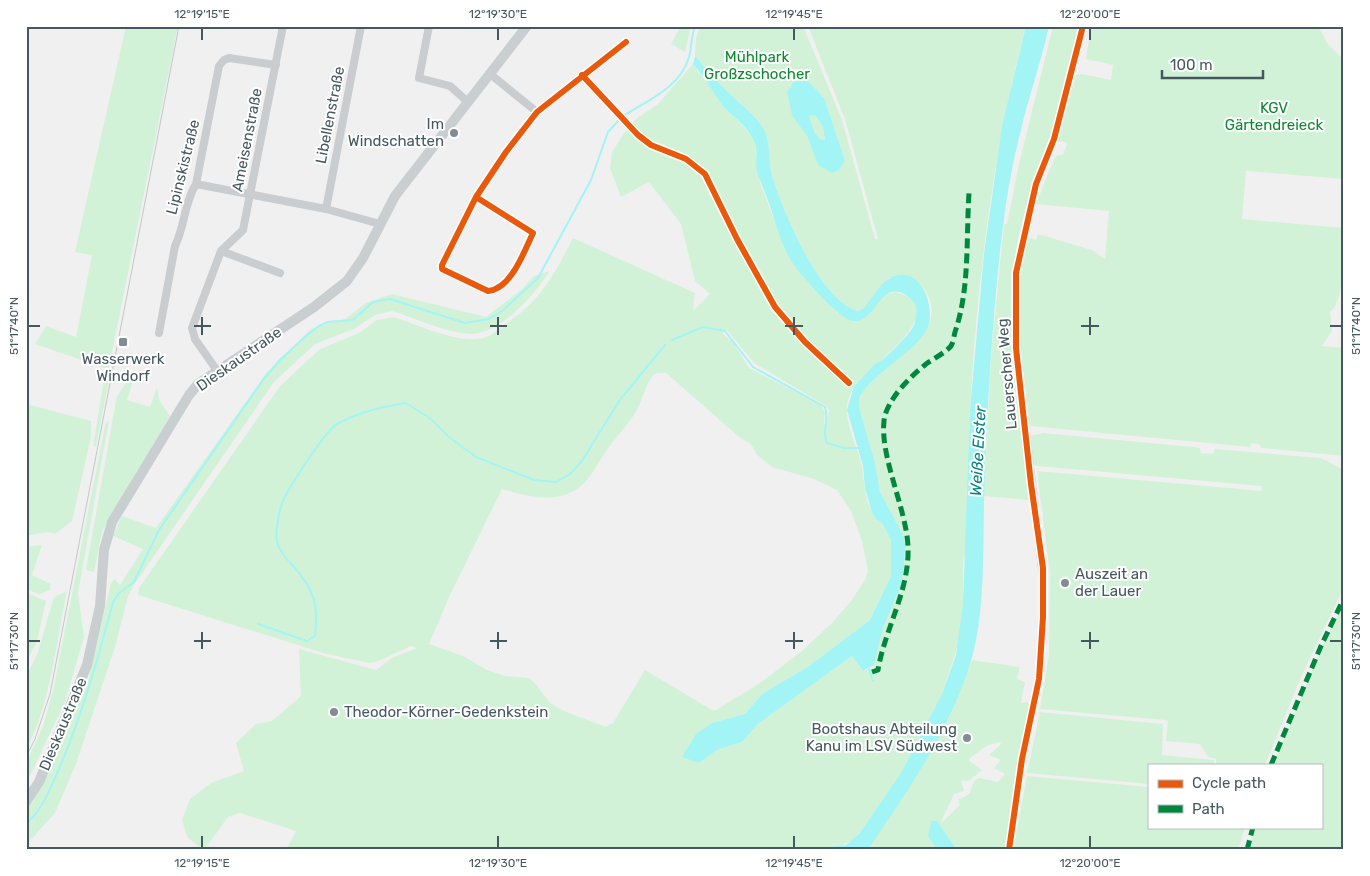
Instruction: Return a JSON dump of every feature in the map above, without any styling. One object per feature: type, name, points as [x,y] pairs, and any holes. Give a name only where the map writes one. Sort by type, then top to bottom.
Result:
[{"type":"main road","name":"Dieskaustraße","points":[[26,802],[43,774],[87,665],[100,606],[104,550],[112,522],[189,395],[198,384],[314,307],[346,281],[363,258],[395,196],[527,26]]},
{"type":"street","name":"Ameisenstraße","points":[[218,372],[194,338],[192,328],[221,251],[243,230],[283,26]]},
{"type":"street","name":"Libellenstraße","points":[[326,209],[361,26]]},
{"type":"street","points":[[430,26],[420,78],[450,86],[468,102]]},
{"type":"street","name":"Lauerscher Weg","points":[[1043,577],[1016,348],[1016,273],[1036,184],[1054,138],[1083,26]]},
{"type":"street","points":[[476,197],[532,233],[514,274],[493,290],[488,291],[442,269],[442,265],[476,197],[506,152],[537,112],[626,42]]},
{"type":"street","name":"Lipinskistraße","points":[[159,332],[175,246],[181,235],[189,195],[196,184],[219,66],[228,58],[276,65]]},
{"type":"street","points":[[490,74],[537,112]]},
{"type":"street","points":[[582,75],[623,121],[651,145],[686,159],[705,174],[737,239],[775,307],[805,342],[849,383]]},
{"type":"street","points":[[196,184],[326,209],[380,224]]},
{"type":"street","points":[[221,251],[280,273]]},
{"type":"green space","points":[[126,26],[178,26],[109,367],[104,368],[35,344],[46,326],[76,337],[92,255],[75,252]]},
{"type":"green space","points":[[681,26],[691,26],[685,52],[671,44]]},
{"type":"green space","name":"Mühlpark Großzschocher","points":[[700,26],[803,26],[842,120],[875,239],[878,239],[845,119],[808,26],[1026,26],[1004,121],[982,265],[970,410],[967,543],[963,563],[963,604],[960,639],[942,694],[901,773],[859,834],[847,843],[828,848],[807,850],[286,850],[296,831],[240,813],[228,817],[204,850],[187,837],[182,820],[190,799],[211,783],[244,771],[236,743],[256,724],[272,721],[301,696],[299,649],[376,670],[392,658],[417,648],[411,646],[376,662],[369,663],[323,653],[138,595],[139,588],[280,386],[320,349],[359,333],[377,320],[394,317],[451,336],[473,339],[486,337],[518,315],[538,296],[553,275],[573,238],[695,293],[693,311],[710,294],[695,281],[681,224],[649,182],[621,197],[610,168],[612,152],[628,127],[637,118],[657,105],[693,64],[724,106],[752,136],[755,144],[760,182],[785,250],[802,275],[838,313],[867,316],[884,295],[896,292],[912,300],[917,311],[913,324],[903,339],[862,377],[852,389],[848,400],[848,419],[862,466],[868,502],[873,515],[882,523],[891,540],[891,576],[870,620],[809,666],[762,694],[745,714],[712,723],[693,738],[699,763],[717,750],[742,742],[758,724],[852,656],[863,671],[873,668],[883,628],[900,588],[905,548],[880,492],[875,462],[860,411],[859,398],[869,384],[914,344],[925,330],[931,315],[929,299],[917,281],[889,278],[864,308],[858,311],[844,304],[830,291],[805,253],[777,191],[772,176],[767,139],[763,128],[753,115],[726,90],[695,56],[696,38]],"holes":[[[807,80],[824,98],[845,160],[818,165],[807,136]],[[727,330],[754,363],[826,406],[829,410],[827,424],[824,424],[825,412],[821,405],[749,368],[733,342],[722,333]],[[666,373],[739,437],[751,444],[757,455],[772,467],[814,479],[837,490],[851,511],[862,541],[868,571],[865,580],[851,601],[833,622],[802,651],[760,683],[716,710],[712,710],[645,670],[613,723],[606,727],[564,711],[550,703],[534,682],[528,678],[505,676],[487,670],[463,656],[429,644],[450,595],[502,489],[550,498],[572,492],[581,486],[634,415],[653,375]]]},
{"type":"green space","points":[[1053,26],[1078,26],[1060,103],[1030,193],[1018,240],[1011,301],[1015,386],[1030,500],[984,496],[991,356],[1004,224],[1007,224],[1019,164]]},
{"type":"green space","name":"KGV Gärtendreieck","points":[[1091,26],[1318,26],[1328,44],[1344,60],[1342,65],[1344,67],[1344,179],[1246,171],[1242,219],[1344,228],[1344,260],[1339,297],[1335,307],[1330,312],[1332,331],[1322,346],[1344,348],[1344,456],[1261,448],[1259,444],[1251,443],[1250,447],[1030,426],[1018,328],[1020,267],[1028,237],[1036,240],[1038,234],[1092,250],[1105,259],[1109,211],[1036,204],[1054,159],[1057,155],[1063,155],[1067,143],[1057,141],[1076,75],[1082,74],[1111,80],[1113,65],[1086,59]]},
{"type":"green space","points":[[815,115],[823,127],[825,140],[820,139],[815,133],[809,116]]},
{"type":"green space","points":[[550,271],[536,290],[516,311],[493,328],[470,334],[460,333],[392,311],[375,315],[354,329],[315,344],[274,382],[128,596],[115,647],[76,764],[55,813],[26,845],[26,809],[33,802],[87,685],[111,583],[115,579],[120,585],[143,549],[113,536],[122,516],[156,528],[267,372],[311,329],[345,319],[366,303],[392,294],[486,317],[522,289],[534,276]]},
{"type":"green space","points":[[105,374],[110,374],[96,447],[93,446]]},
{"type":"green space","points":[[129,379],[133,380],[127,400],[150,407],[157,387],[159,400],[170,416],[110,516],[102,532],[94,572],[88,571],[86,569],[117,396]]},
{"type":"green space","points":[[26,404],[91,421],[91,437],[72,521],[55,534],[48,532],[26,536]]},
{"type":"green space","points":[[109,420],[78,593],[84,637],[65,702],[26,784],[26,764],[43,726],[53,691],[105,425]]},
{"type":"green space","points":[[1043,433],[1193,447],[1200,448],[1201,453],[1213,454],[1215,449],[1321,458],[1344,470],[1344,587],[1301,677],[1265,764],[1216,764],[1216,759],[1208,757],[1200,744],[1166,741],[1168,721],[1165,720],[1040,709],[1049,655],[1050,573],[1037,471],[1262,491],[1261,486],[1037,466],[1033,465],[1030,436]]},
{"type":"green space","points":[[42,545],[32,575],[51,584],[50,590],[39,594],[26,589],[26,547]]},
{"type":"green space","points":[[67,591],[47,693],[26,750],[26,676],[37,655],[54,597]]},
{"type":"green space","points":[[26,593],[46,601],[37,641],[26,663]]},
{"type":"green space","points":[[1344,603],[1344,850],[1249,850],[1255,828],[1322,828],[1322,764],[1273,764],[1322,647]]},
{"type":"green space","points":[[972,660],[1020,667],[1017,679],[1025,682],[1021,703],[1028,702],[1030,708],[1008,835],[1016,835],[1027,776],[1148,787],[1148,828],[1245,828],[1238,850],[957,850],[937,821],[928,837],[938,850],[866,850],[903,798],[952,712]],"holes":[[[1000,742],[1001,744],[989,755],[1001,760],[994,768],[1005,774],[998,782],[980,778],[975,780],[969,794],[958,799],[960,805],[940,824],[954,794],[964,791],[961,780],[969,781],[982,770],[969,761],[970,758],[988,745]]]},
{"type":"green space","points":[[1040,712],[1163,724],[1162,755],[1214,760],[1214,764],[1148,764],[1148,784],[1027,773]]},
{"type":"water","name":"Weiße Elster","points":[[1026,26],[1049,26],[1015,154],[1001,239],[988,404],[981,604],[976,643],[963,686],[941,734],[915,779],[871,845],[866,850],[807,850],[846,845],[859,834],[901,773],[942,694],[956,655],[963,604],[970,410],[984,254],[1002,126]]},
{"type":"water","points":[[695,56],[726,90],[753,115],[766,133],[772,176],[777,191],[805,253],[830,291],[844,304],[858,311],[864,308],[880,287],[892,277],[910,276],[923,288],[927,296],[930,315],[925,333],[908,351],[875,379],[859,398],[860,411],[875,462],[880,492],[904,537],[905,548],[900,588],[883,628],[874,665],[863,671],[852,656],[758,724],[742,742],[717,750],[699,763],[682,757],[696,734],[712,723],[745,714],[762,694],[809,666],[870,620],[891,576],[891,540],[882,523],[872,513],[865,488],[863,466],[847,410],[854,386],[875,364],[890,353],[914,325],[916,306],[906,295],[897,292],[890,293],[884,297],[868,316],[854,321],[842,315],[826,302],[801,274],[785,249],[778,231],[757,171],[753,139],[750,133],[724,107],[693,64]]},
{"type":"water","points":[[807,80],[824,98],[845,160],[839,170],[832,173],[818,165],[807,136],[792,115],[787,92],[794,82]],"holes":[[[815,115],[823,127],[825,140],[820,139],[815,133],[809,116]]]},
{"type":"water","points":[[931,821],[937,821],[957,850],[938,850],[928,837]]},
{"type":"waterway","points":[[623,116],[652,99],[679,77],[689,57],[695,26]]},
{"type":"waterway","points":[[26,824],[46,798],[67,749],[89,687],[113,602],[119,593],[134,582],[159,530],[263,380],[280,360],[319,326],[328,322],[353,320],[373,302],[390,299],[465,323],[489,319],[502,311],[538,278],[591,180],[608,132],[620,119]]},
{"type":"waterway","points":[[672,340],[703,327],[725,331],[753,367],[825,407],[827,416],[825,439],[827,443],[844,448],[859,448]]},
{"type":"waterway","points":[[258,624],[307,641],[315,636],[316,615],[314,598],[301,575],[280,549],[277,542],[277,527],[282,505],[287,494],[317,447],[337,424],[370,411],[406,403],[431,419],[449,437],[476,457],[534,480],[556,482],[570,474],[582,461],[619,401],[665,345]]},
{"type":"waterway","points":[[869,669],[873,681]]},
{"type":"tram line","points":[[26,757],[35,739],[50,694],[179,26]]},
{"type":"marked path","points":[[872,672],[878,670],[881,654],[901,593],[908,562],[906,531],[889,466],[884,435],[884,421],[889,405],[900,389],[920,369],[951,346],[963,298],[969,193]]},
{"type":"marked path","points":[[1271,764],[1321,646],[1344,598]]},
{"type":"marked path","points":[[1247,850],[1253,828]]},
{"type":"cycle path","points":[[1009,850],[1022,759],[1039,679],[1043,617],[1043,568],[1031,484],[1016,348],[1016,273],[1036,184],[1054,139],[1083,26]]},
{"type":"cycle path","points":[[476,197],[442,265],[442,269],[488,291],[496,289],[510,277],[533,233],[476,197],[506,152],[537,112],[626,42]]},
{"type":"cycle path","points":[[582,75],[638,135],[651,145],[686,159],[705,174],[737,239],[775,307],[805,342],[849,383]]},
{"type":"place","name":"Im Windschatten","points":[[454,133]]},
{"type":"place","name":"Wasserwerk Windorf","points":[[123,342]]},
{"type":"place","name":"Auszeit an der Lauer","points":[[1065,583]]},
{"type":"place","name":"Theodor-Körner-Gedenkstein","points":[[334,712]]},
{"type":"place","name":"Bootshaus Abteilung Kanu im LSV Südwest","points":[[967,738]]}]
